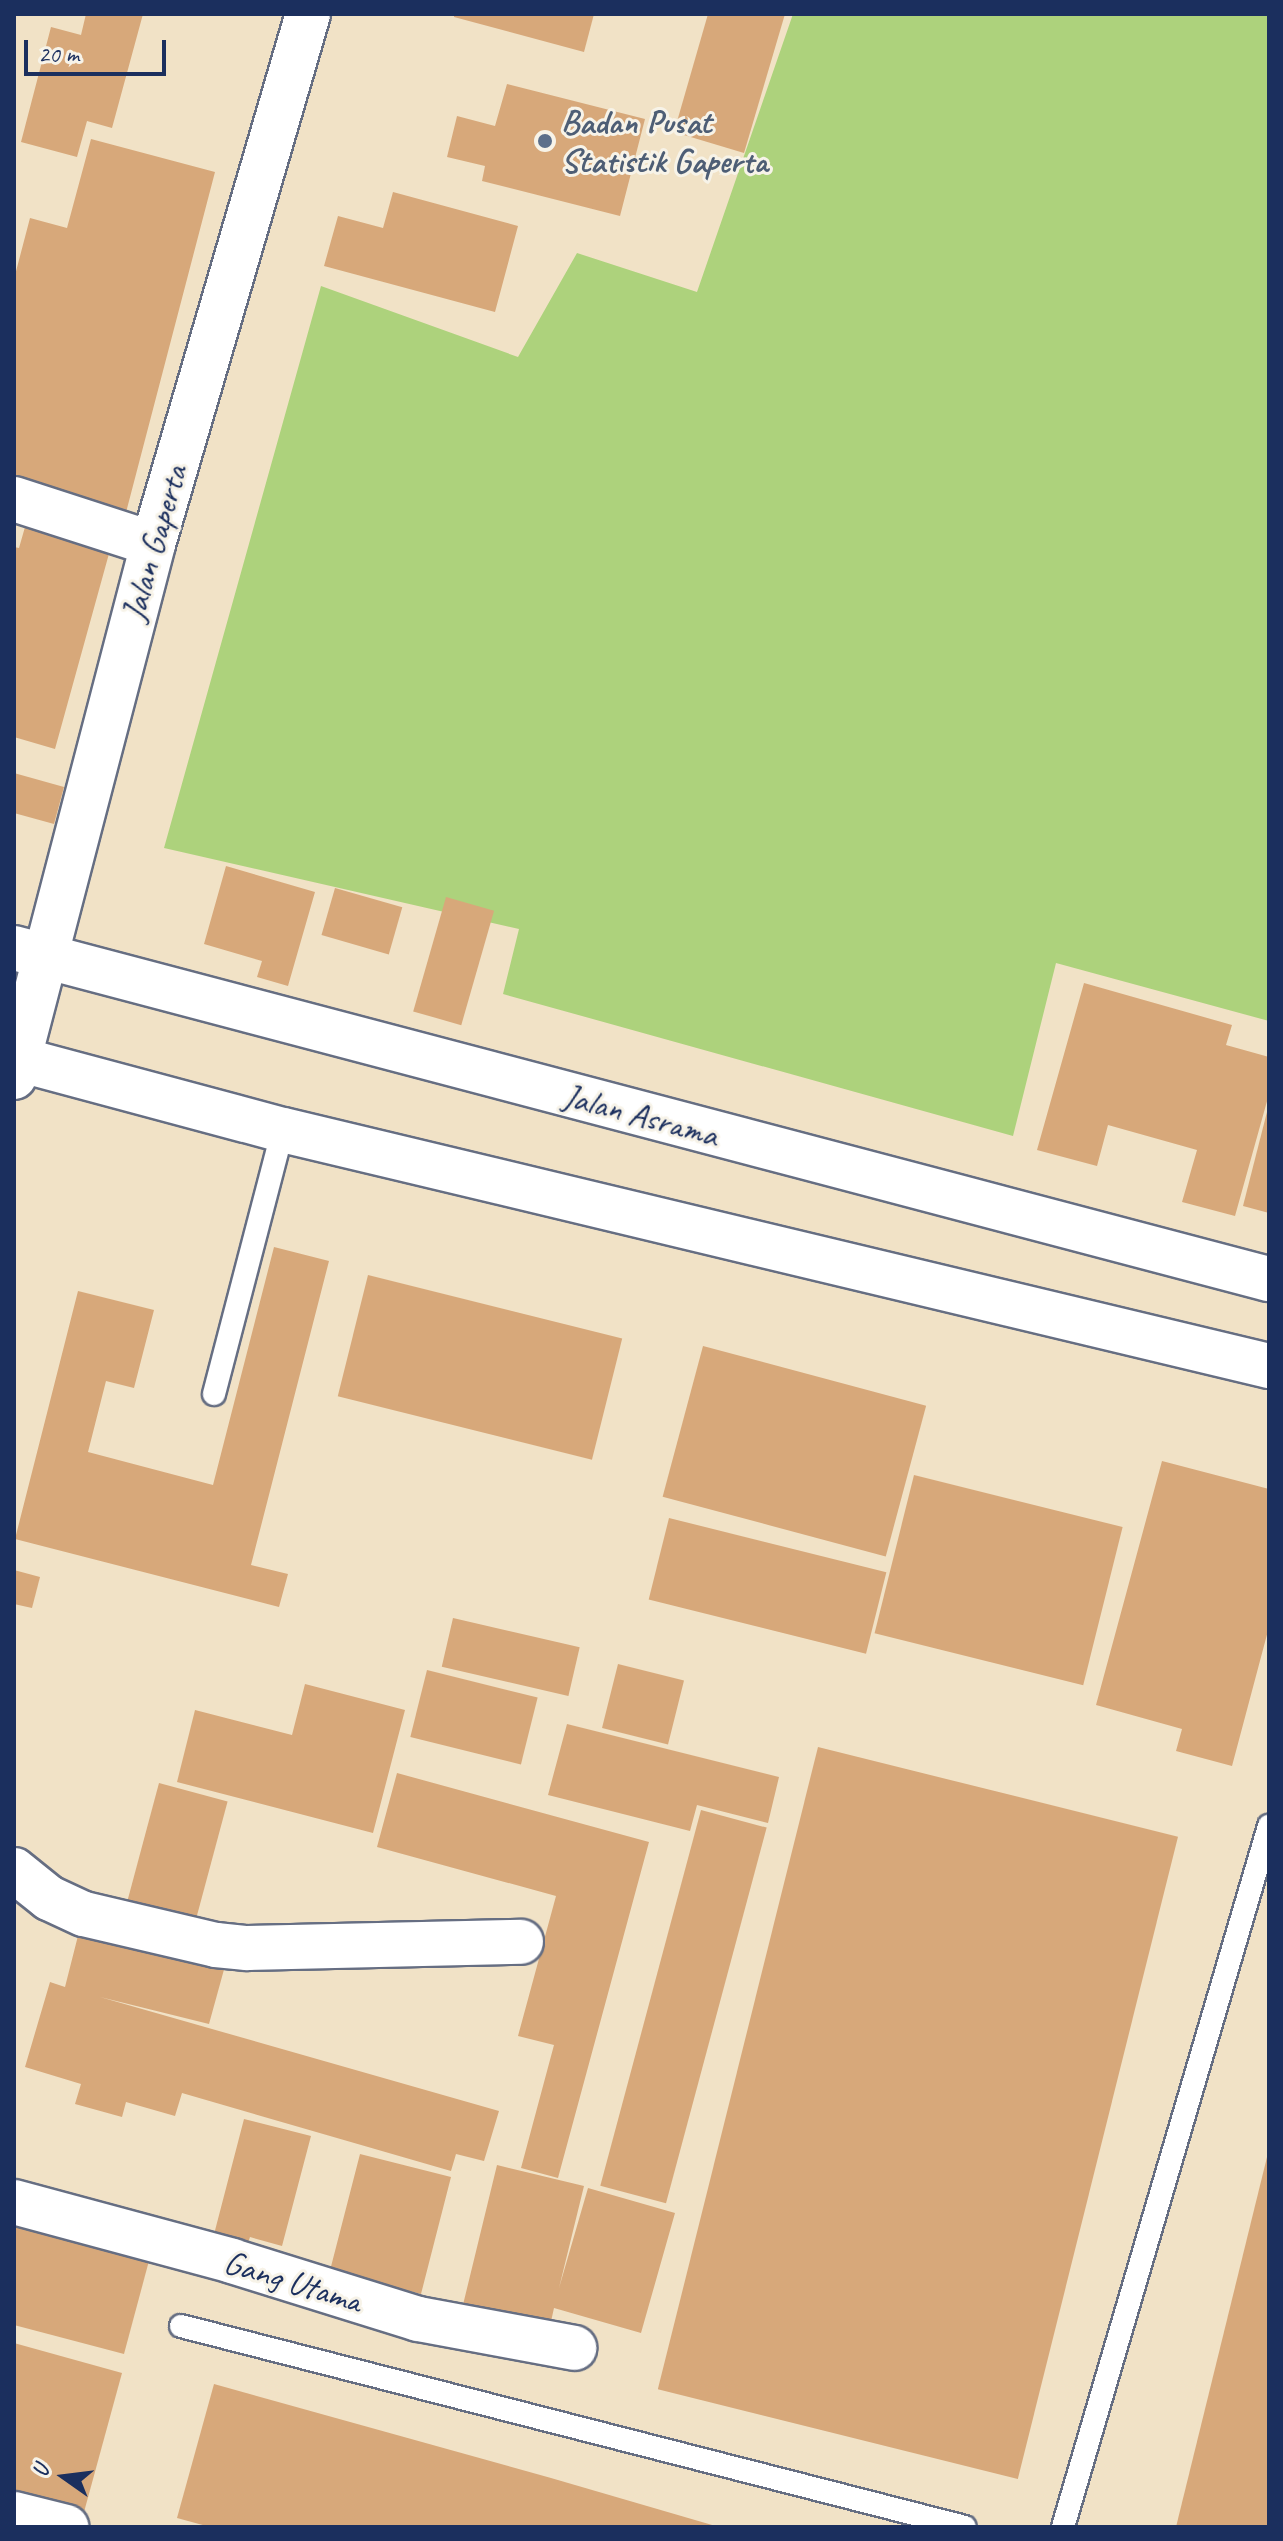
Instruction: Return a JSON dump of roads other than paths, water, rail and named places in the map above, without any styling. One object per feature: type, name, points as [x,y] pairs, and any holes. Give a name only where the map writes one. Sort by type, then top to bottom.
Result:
[{"type":"main road","name":"Jalan Gaperta","points":[[16,1064],[28,952],[153,544],[308,14]]},
{"type":"main road","points":[[14,499],[153,544]]},
{"type":"main road","name":"Jalan Asrama","points":[[28,952],[1269,1279]]},
{"type":"main road","points":[[16,1064],[1269,1366]]},
{"type":"main road","points":[[14,1870],[49,1898],[84,1914],[216,1945],[247,1948],[521,1942]]},
{"type":"main road","name":"Gang Utama","points":[[14,2202],[232,2261],[418,2319],[574,2348]]},
{"type":"main road","points":[[14,2514],[66,2527]]},
{"type":"lane","points":[[214,1394],[283,1130]]},
{"type":"lane","points":[[1063,2527],[1269,1826]]},
{"type":"lane","points":[[181,2326],[965,2527]]},
{"type":"place","name":"Badan Pusat Statistik Gaperta","points":[[545,141]]}]
